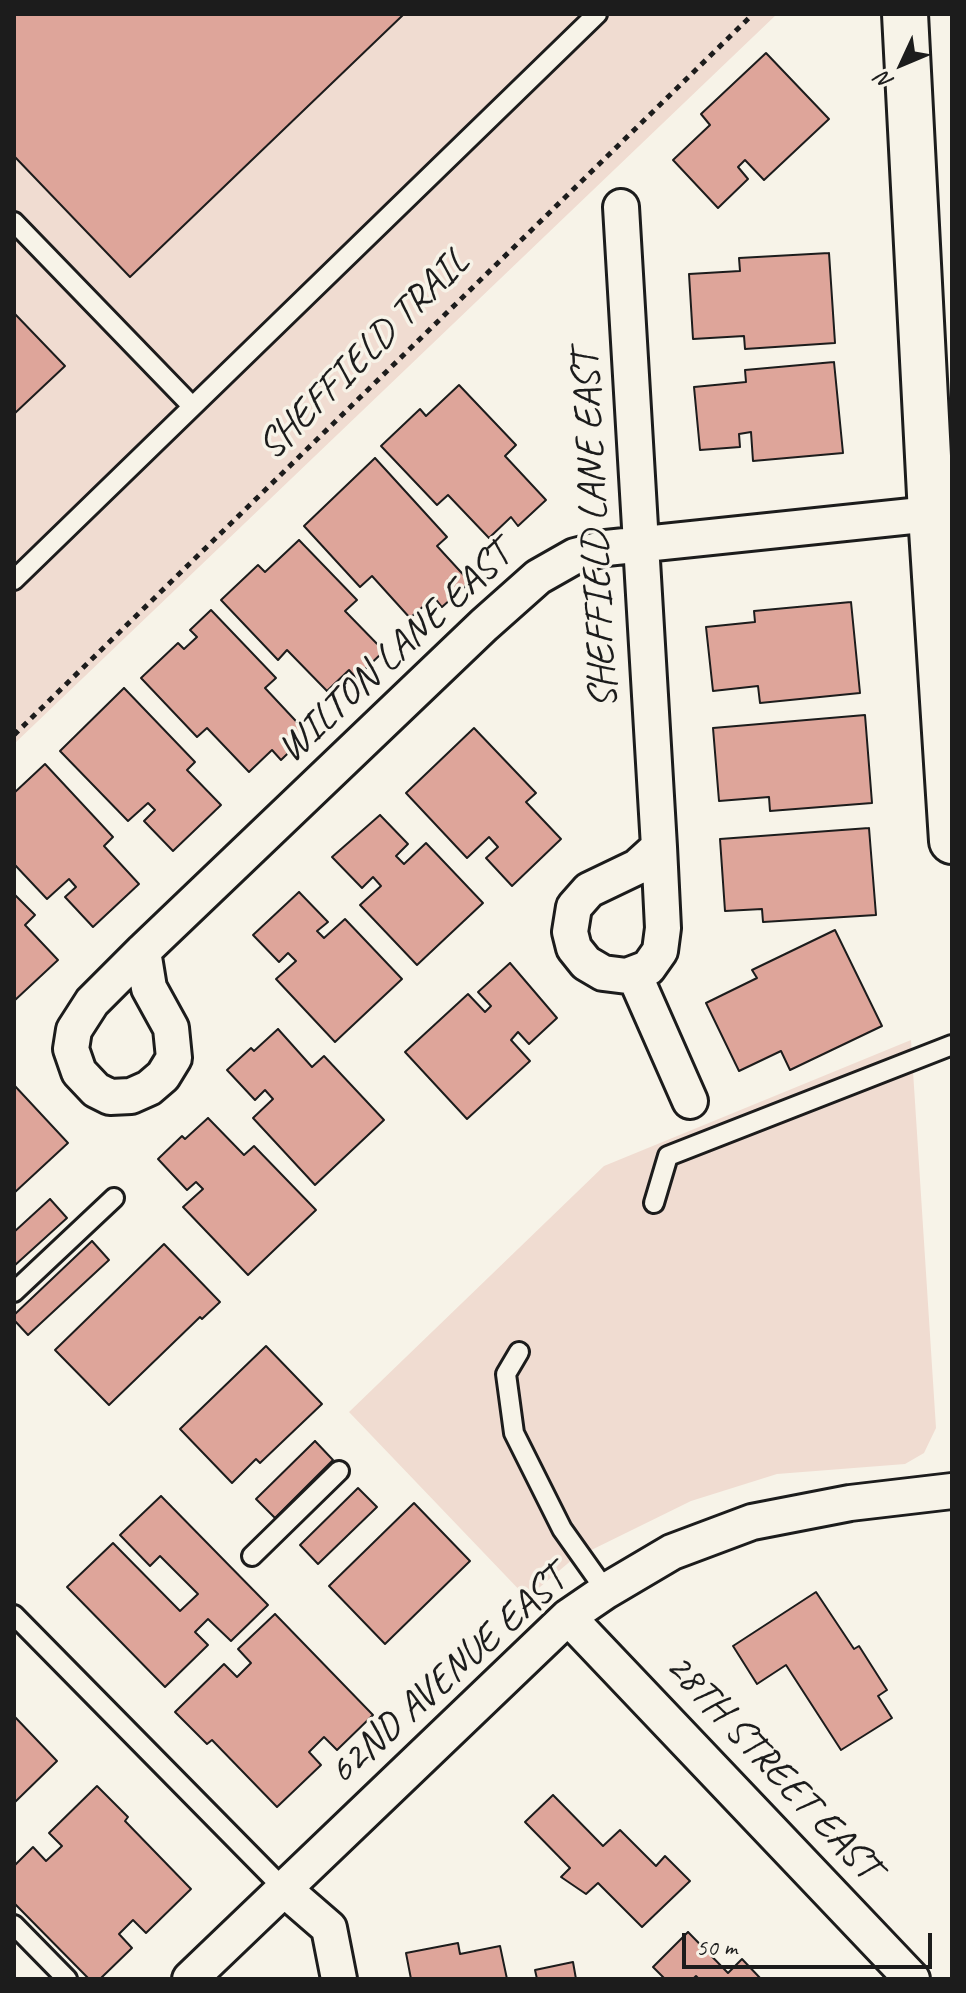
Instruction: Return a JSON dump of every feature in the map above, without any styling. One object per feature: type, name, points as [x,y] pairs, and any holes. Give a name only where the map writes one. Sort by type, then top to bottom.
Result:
[{"type":"main road","points":[[912,18],[942,511],[952,841]]},
{"type":"street","name":"SHEFFIELD LANE EAST","points":[[621,207],[662,943],[655,961],[634,974]]},
{"type":"street","name":"WILTON LANE EAST","points":[[143,951],[528,585],[553,567],[575,556],[606,548],[942,511]]},
{"type":"street","points":[[659,847],[637,867],[589,890],[578,900],[572,915],[570,937],[586,963],[609,975],[634,974],[690,1101]]},
{"type":"street","name":"62ND AVENUE EAST","points":[[190,1979],[568,1617],[606,1591],[672,1552],[752,1522],[850,1503],[952,1491]]},
{"type":"street","name":"28TH STREET EAST","points":[[568,1617],[912,1979]]},
{"type":"street","points":[[284,1889],[329,1928],[339,1979]]},
{"type":"lane","points":[[14,580],[597,14]]},
{"type":"lane","points":[[14,222],[192,406]]},
{"type":"lane","points":[[654,1203],[668,1156],[952,1045]]},
{"type":"lane","points":[[14,1292],[114,1198]]},
{"type":"lane","points":[[519,1352],[506,1374],[514,1433],[562,1529],[606,1591]]},
{"type":"lane","points":[[252,1556],[339,1471]]},
{"type":"lane","points":[[14,1615],[284,1889]]},
{"type":"lane","points":[[14,1925],[67,1979]]},
{"type":"path","name":"SHEFFIELD TRAIL","points":[[14,735],[753,14]]},
{"type":"shaded area","points":[[14,14],[777,14],[14,744]]},
{"type":"shaded area","points":[[911,1040],[936,1428],[924,1453],[905,1464],[777,1474],[691,1501],[573,1559],[527,1598],[349,1412],[604,1166]]},
{"type":"building","points":[[14,14],[404,14],[130,277],[14,156]]},
{"type":"building","points":[[766,53],[829,119],[764,180],[745,160],[738,167],[748,179],[718,208],[673,160],[710,125],[701,114]]},
{"type":"building","points":[[829,253],[835,343],[745,349],[744,336],[693,339],[689,274],[740,271],[739,258]]},
{"type":"building","points":[[14,313],[65,366],[14,414]]},
{"type":"building","points":[[834,362],[843,453],[753,461],[751,432],[739,434],[740,447],[700,450],[694,387],[746,382],[745,370]]},
{"type":"building","points":[[459,385],[516,445],[505,456],[546,500],[518,526],[511,517],[489,538],[448,495],[437,505],[381,446],[420,409],[426,416]]},
{"type":"building","points":[[375,458],[447,537],[437,546],[470,582],[442,607],[434,597],[410,618],[372,576],[360,587],[304,526]]},
{"type":"building","points":[[299,540],[357,600],[345,611],[384,651],[356,678],[349,670],[327,691],[287,650],[278,660],[221,600],[258,565],[265,572]]},
{"type":"building","points":[[851,602],[860,693],[760,703],[758,686],[713,691],[706,627],[755,622],[754,611]]},
{"type":"building","points":[[211,610],[276,678],[265,688],[308,734],[281,760],[272,750],[249,772],[207,728],[197,737],[141,678],[178,643],[184,649],[197,637],[190,630]]},
{"type":"building","points":[[124,688],[195,762],[187,770],[221,805],[173,851],[144,821],[155,810],[148,803],[128,821],[60,751]]},
{"type":"building","points":[[865,715],[872,803],[770,811],[769,797],[719,801],[713,728]]},
{"type":"building","points":[[474,728],[536,793],[526,802],[561,839],[512,886],[486,858],[498,847],[489,837],[467,858],[406,793]]},
{"type":"building","points":[[45,764],[113,837],[104,846],[139,884],[93,927],[65,897],[76,887],[69,879],[47,899],[14,864],[14,793]]},
{"type":"building","points":[[380,815],[408,844],[396,856],[404,864],[426,843],[483,903],[417,965],[360,905],[381,886],[373,877],[362,888],[332,857]]},
{"type":"building","points":[[869,828],[876,915],[763,922],[762,909],[725,911],[720,839]]},
{"type":"building","points":[[299,892],[328,922],[317,931],[324,938],[345,919],[402,979],[335,1042],[276,979],[296,961],[288,953],[279,962],[253,935]]},
{"type":"building","points":[[14,894],[35,915],[25,925],[58,960],[14,1001]]},
{"type":"building","points":[[835,930],[882,1026],[790,1070],[781,1051],[739,1071],[706,1003],[757,978],[752,970]]},
{"type":"building","points":[[510,963],[557,1018],[529,1044],[518,1032],[511,1040],[530,1061],[467,1119],[405,1052],[468,994],[485,1012],[491,1006],[478,992]]},
{"type":"building","points":[[278,1029],[312,1067],[324,1056],[384,1120],[315,1185],[253,1118],[273,1099],[265,1090],[255,1100],[227,1070]]},
{"type":"building","points":[[14,1085],[68,1143],[14,1193]]},
{"type":"building","points":[[208,1118],[244,1155],[254,1146],[316,1210],[248,1275],[183,1207],[203,1189],[196,1182],[187,1190],[158,1159],[182,1136],[185,1139]]},
{"type":"building","points":[[50,1199],[67,1218],[14,1266],[14,1232]]},
{"type":"building","points":[[92,1241],[109,1260],[28,1335],[14,1320],[14,1315]]},
{"type":"building","points":[[164,1244],[220,1302],[202,1319],[200,1317],[109,1405],[55,1350]]},
{"type":"building","points":[[266,1346],[322,1404],[260,1463],[256,1459],[232,1483],[180,1429]]},
{"type":"building","points":[[315,1441],[333,1460],[275,1518],[256,1499]]},
{"type":"building","points":[[358,1488],[377,1507],[318,1564],[300,1545]]},
{"type":"building","points":[[161,1496],[268,1605],[231,1641],[208,1619],[195,1632],[208,1645],[165,1687],[67,1587],[113,1543],[180,1611],[198,1594],[160,1556],[150,1566],[120,1535]]},
{"type":"building","points":[[414,1503],[470,1561],[385,1644],[329,1586]]},
{"type":"building","points":[[816,1592],[854,1649],[859,1646],[887,1690],[878,1696],[892,1718],[841,1750],[786,1665],[757,1684],[733,1646]]},
{"type":"building","points":[[275,1614],[373,1715],[337,1750],[324,1737],[309,1752],[321,1765],[277,1807],[212,1740],[207,1744],[175,1712],[224,1664],[237,1677],[251,1663],[238,1649]]},
{"type":"building","points":[[14,1716],[57,1761],[14,1803]]},
{"type":"building","points":[[97,1786],[128,1817],[125,1821],[191,1889],[146,1933],[133,1920],[119,1934],[132,1948],[100,1979],[89,1979],[14,1903],[14,1866],[33,1847],[46,1861],[62,1846],[49,1833]]},
{"type":"building","points":[[553,1795],[603,1846],[620,1830],[656,1866],[665,1856],[690,1881],[642,1927],[598,1883],[586,1894],[561,1877],[570,1868],[525,1822]]},
{"type":"building","points":[[688,1932],[728,1973],[742,1959],[761,1979],[699,1979],[696,1976],[693,1979],[665,1979],[653,1967]]},
{"type":"building","points":[[458,1943],[460,1954],[500,1946],[507,1979],[411,1979],[406,1953]]},
{"type":"building","points":[[573,1962],[576,1979],[537,1979],[535,1970]]}]
